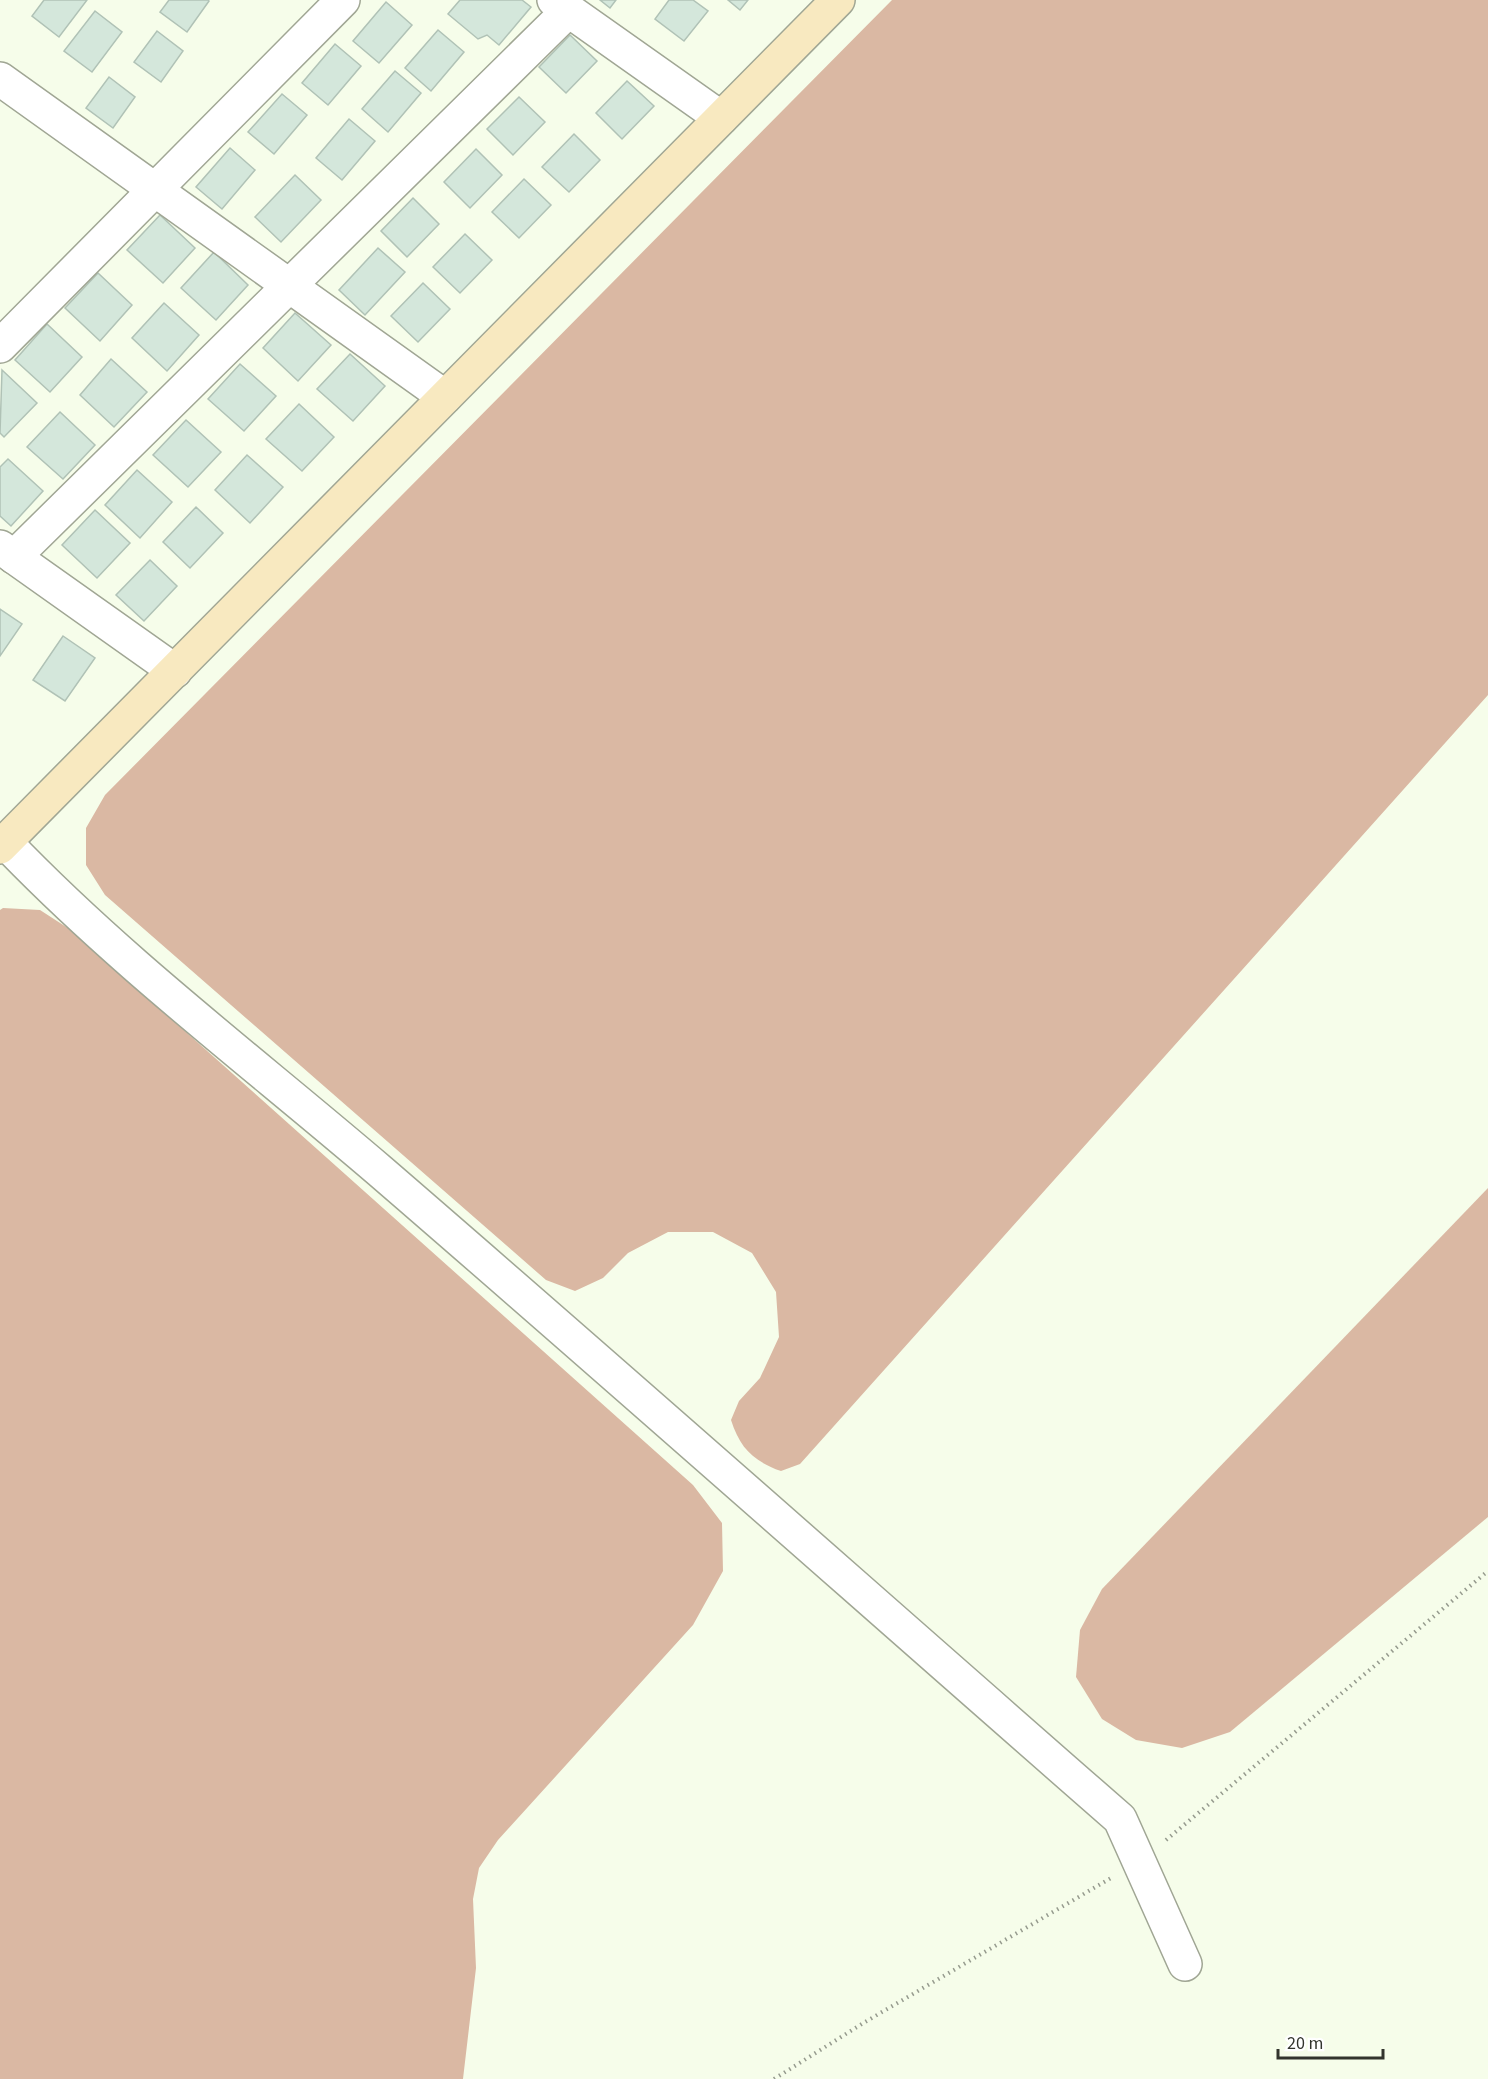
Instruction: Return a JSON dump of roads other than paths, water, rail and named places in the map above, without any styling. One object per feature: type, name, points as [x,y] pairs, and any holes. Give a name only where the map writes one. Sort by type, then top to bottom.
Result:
[{"type":"street","points":[[0,346],[343,0]]},
{"type":"street","points":[[829,3],[721,118],[175,670],[1,840],[46,885],[219,1038],[378,1170],[1120,1819],[1185,1964]]},
{"type":"street","points":[[175,670],[7,552],[289,287],[561,6],[721,118]]},
{"type":"street","points":[[0,79],[444,397]]}]
